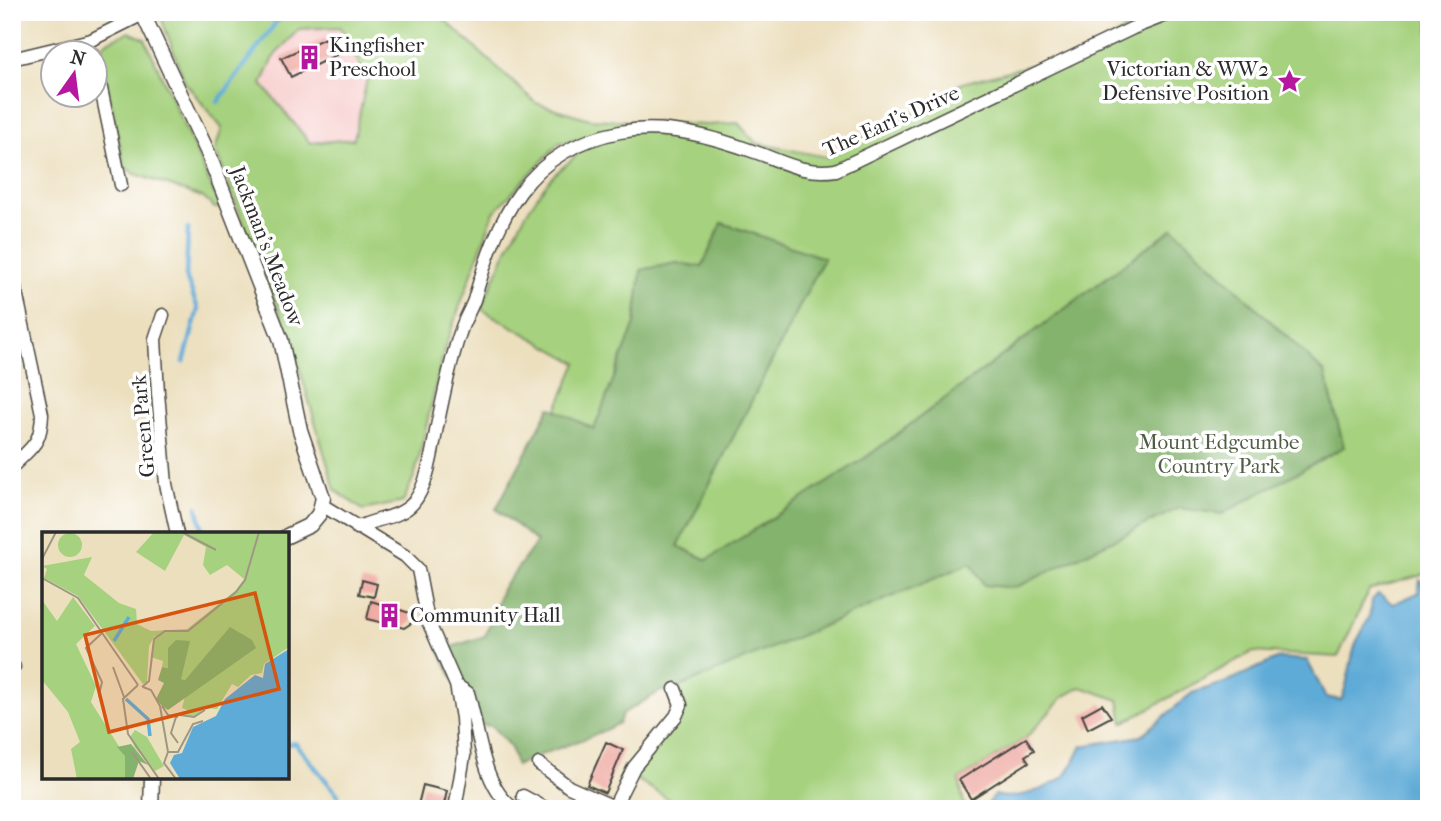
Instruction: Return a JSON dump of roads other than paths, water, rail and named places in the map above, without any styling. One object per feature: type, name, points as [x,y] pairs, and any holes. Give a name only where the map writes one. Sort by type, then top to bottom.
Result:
[{"type":"street","name":"The Earl's Drive","points":[[356,528],[370,520],[400,514],[420,494],[454,352],[497,228],[518,191],[541,168],[565,152],[620,131],[648,130],[724,141],[795,169],[816,173],[836,170],[1133,28],[1174,12]]},
{"type":"street","points":[[108,38],[142,13]]},
{"type":"street","name":"Jackman's Meadow","points":[[142,13],[204,144],[270,307],[281,340],[300,430],[320,486],[322,505]]},
{"type":"street","points":[[12,59],[38,56]]},
{"type":"street","points":[[105,108],[121,185]]},
{"type":"street","points":[[12,272],[42,414],[42,429],[34,447],[12,467]]},
{"type":"street","name":"Green Park","points":[[163,315],[155,339],[158,393],[166,484],[177,532]]},
{"type":"street","points":[[289,535],[310,525],[322,505],[405,556],[418,569],[428,621],[456,685],[462,718],[464,757],[455,809]]},
{"type":"street","points":[[456,685],[468,694],[493,784],[502,801],[515,809]]},
{"type":"street","points":[[538,764],[569,786],[614,808],[634,767],[676,716],[681,705],[675,689]]},
{"type":"street","points":[[150,809],[152,779]]},
{"type":"street","points":[[523,796],[547,809]]},
{"type":"water","points":[[1420,580],[1429,588],[1429,809],[984,809],[995,795],[1021,795],[1058,781],[1069,770],[1082,746],[1141,736],[1192,693],[1224,683],[1279,658],[1307,660],[1326,697],[1341,700],[1355,647],[1369,616],[1372,600],[1378,594],[1393,604],[1418,593]]},
{"type":"waterway","points":[[218,102],[277,21],[289,12]]},
{"type":"waterway","points":[[184,362],[198,309],[186,277],[188,229]]},
{"type":"waterway","points":[[197,507],[203,532]]},
{"type":"waterway","points":[[289,744],[295,743],[338,795],[337,809]]},
{"type":"place","name":"Kingfisher Preschool","points":[[309,57]]},
{"type":"place","name":"Victorian & WW2 Defensive Position","points":[[1289,81]]},
{"type":"place","name":"Community Hall","points":[[390,615]]},
{"type":"park label","name":"Mount Edgcumbe Country Park","points":[[1219,454]]}]
